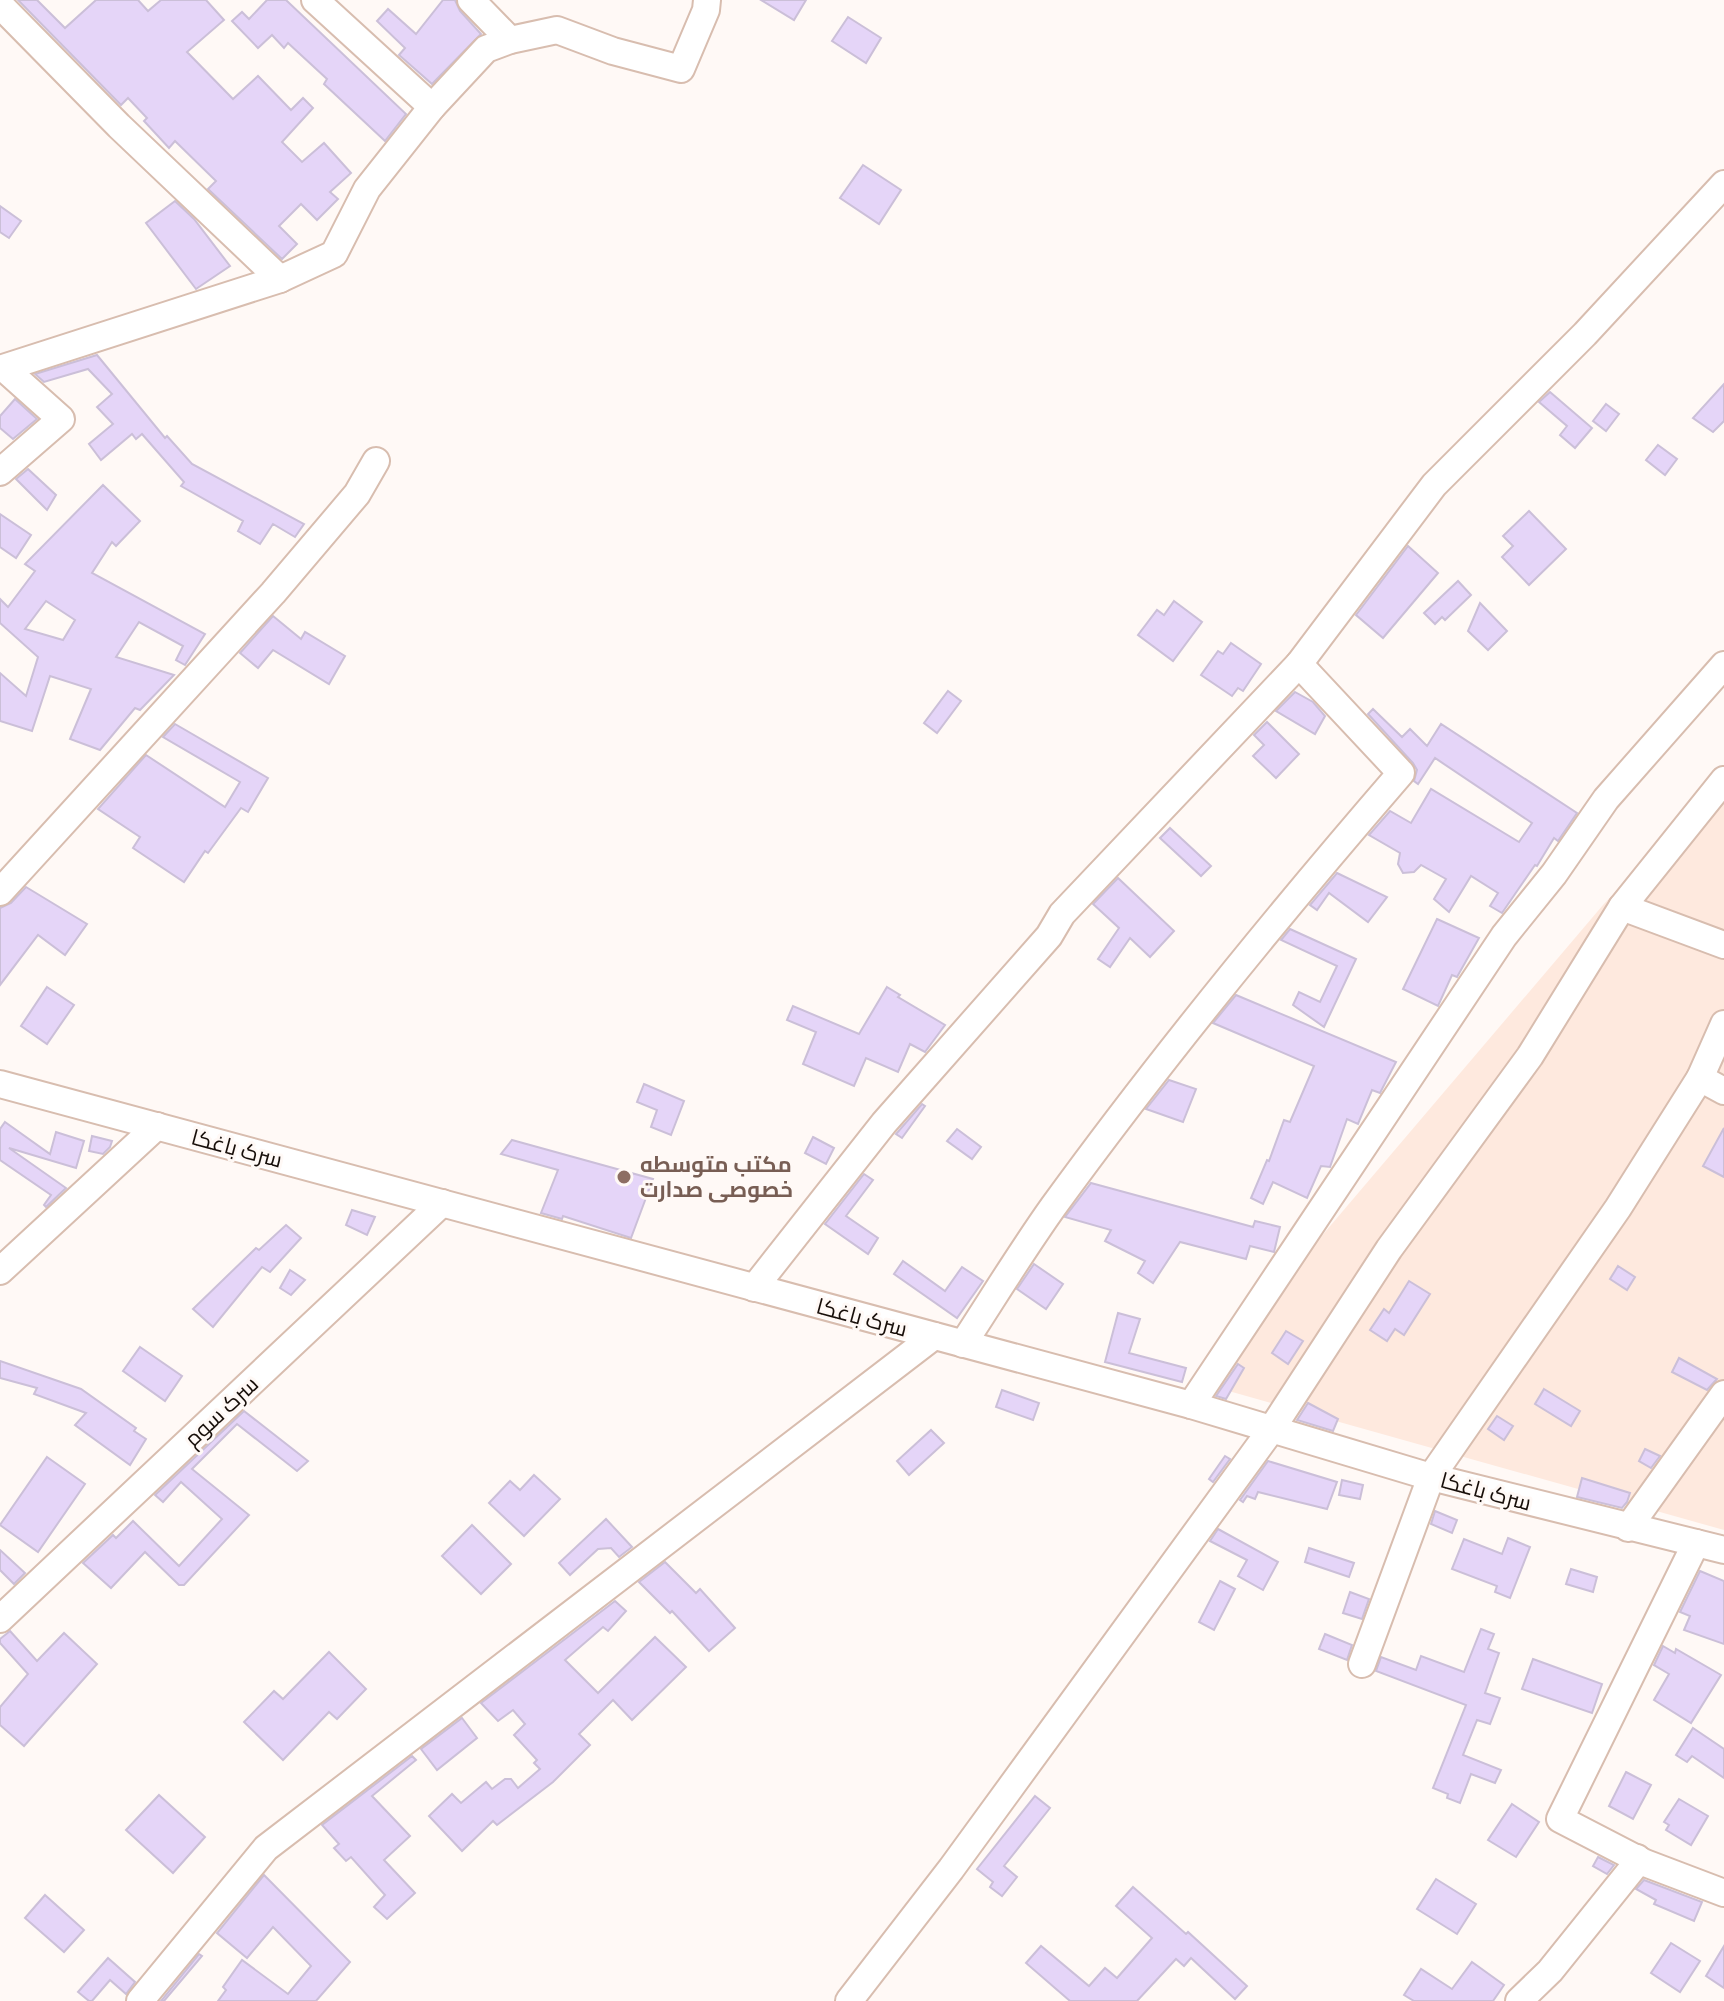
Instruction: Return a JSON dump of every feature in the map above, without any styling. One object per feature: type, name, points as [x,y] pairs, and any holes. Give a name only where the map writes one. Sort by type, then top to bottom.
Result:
[{"type":"street","points":[[315,0],[432,107]]},
{"type":"street","points":[[471,0],[510,40]]},
{"type":"street","points":[[2,369],[280,279],[334,254],[367,189],[432,107],[486,49],[510,40],[557,30],[613,51],[681,69],[706,10],[707,0]]},
{"type":"street","points":[[0,5],[119,126],[280,279]]},
{"type":"street","points":[[754,1288],[884,1123],[1049,936],[1062,914],[1299,664],[1434,485],[1585,334],[1724,184]]},
{"type":"street","points":[[0,472],[61,419],[2,369]]},
{"type":"street","points":[[0,892],[273,593],[357,494],[376,461]]},
{"type":"street","points":[[963,1344],[1052,1209],[1159,1067],[1277,917],[1401,773],[1299,664]]},
{"type":"street","points":[[1191,1405],[1504,936],[1554,874],[1606,799],[1724,665]]},
{"type":"street","points":[[849,2001],[951,1869],[1271,1430],[1389,1249],[1530,1056],[1622,907],[1724,780]]},
{"type":"street","points":[[1622,907],[1724,945]]},
{"type":"street","points":[[1362,1664],[1431,1477],[1618,1208],[1700,1078],[1724,1024]]},
{"type":"street","points":[[1700,1078],[1724,1091]]},
{"type":"street","name":"سرک باغکا","points":[[0,1084],[1191,1405],[1431,1477],[1724,1550]]},
{"type":"street","points":[[0,1271],[157,1126]]},
{"type":"street","name":"سرک سوم","points":[[0,1619],[442,1203]]},
{"type":"street","points":[[140,2001],[266,1848],[934,1336]]},
{"type":"street","points":[[1628,1528],[1724,1394]]},
{"type":"street","points":[[1696,1543],[1560,1819],[1645,1863],[1724,1893]]},
{"type":"street","points":[[1519,2001],[1550,1971],[1632,1869],[1637,1858]]},
{"type":"shaded area","points":[[1724,775],[1724,1530],[1218,1388],[1314,1245],[1603,905]]},
{"type":"building","points":[[18,0],[37,0],[65,28],[96,0],[138,0],[148,11],[161,0],[206,0],[224,20],[187,52],[233,99],[258,76],[291,110],[303,98],[313,108],[282,142],[302,162],[324,143],[351,173],[330,192],[338,199],[317,220],[301,204],[279,226],[297,244],[282,259],[208,189],[216,181],[175,141],[169,148],[128,98],[121,105]]},
{"type":"building","points":[[267,0],[286,0],[406,114],[385,141],[324,84],[327,79],[288,43],[284,48],[272,35],[258,48],[232,21],[242,12],[249,19]]},
{"type":"building","points":[[443,0],[455,0],[460,11],[481,34],[432,84],[399,55],[405,48],[377,21],[388,9],[416,34]]},
{"type":"building","points":[[761,0],[806,0],[794,20]]},
{"type":"building","points":[[848,17],[881,38],[866,63],[832,41]]},
{"type":"building","points":[[863,165],[901,190],[879,224],[840,198]]},
{"type":"building","points":[[175,201],[194,219],[230,266],[196,289],[146,223]]},
{"type":"building","points":[[0,206],[21,221],[9,238],[0,232]]},
{"type":"building","points":[[97,355],[165,438],[167,436],[192,464],[304,524],[295,537],[273,524],[260,544],[238,531],[243,521],[181,486],[184,482],[142,434],[136,439],[132,434],[101,460],[89,444],[113,424],[97,407],[112,394],[88,369],[44,382],[35,374]]},
{"type":"building","points":[[1724,384],[1724,421],[1713,432],[1693,418]]},
{"type":"building","points":[[1550,392],[1592,428],[1575,448],[1560,435],[1567,426],[1539,402]]},
{"type":"building","points":[[15,399],[37,419],[13,439],[0,428],[0,416]]},
{"type":"building","points":[[1606,404],[1619,414],[1606,431],[1593,421]]},
{"type":"building","points":[[1658,445],[1677,459],[1665,475],[1646,460]]},
{"type":"building","points":[[28,469],[56,495],[47,510],[16,479]]},
{"type":"building","points":[[103,485],[140,521],[116,546],[112,542],[92,573],[205,634],[185,665],[176,660],[183,646],[139,622],[116,657],[174,675],[140,710],[135,708],[100,750],[70,739],[91,689],[50,676],[32,731],[0,721],[0,673],[26,696],[38,657],[0,623],[0,599],[8,607],[35,571],[25,564]],"holes":[[[46,601],[75,620],[63,640],[25,629]]]},
{"type":"building","points":[[1529,511],[1566,549],[1529,585],[1502,557],[1513,546],[1503,536]]},
{"type":"building","points":[[0,514],[31,535],[16,558],[0,547]]},
{"type":"building","points":[[1408,546],[1438,573],[1383,638],[1356,615]]},
{"type":"building","points":[[1458,581],[1471,595],[1445,620],[1442,617],[1435,624],[1424,613]]},
{"type":"building","points":[[1174,601],[1202,622],[1173,661],[1138,635],[1157,610],[1164,615]]},
{"type":"building","points":[[1480,603],[1507,631],[1488,650],[1468,631]]},
{"type":"building","points":[[273,616],[301,639],[305,632],[345,656],[329,684],[273,650],[258,668],[240,653]]},
{"type":"building","points":[[1231,643],[1261,664],[1243,691],[1238,688],[1232,696],[1201,675],[1218,651],[1223,654]]},
{"type":"building","points":[[948,691],[961,701],[937,733],[924,723]]},
{"type":"building","points":[[1295,692],[1313,702],[1325,716],[1315,734],[1276,711]]},
{"type":"building","points":[[1373,709],[1402,737],[1410,729],[1427,746],[1441,724],[1577,813],[1558,841],[1554,838],[1502,913],[1490,906],[1498,893],[1471,876],[1449,912],[1434,899],[1446,879],[1421,865],[1414,872],[1403,873],[1398,864],[1400,853],[1369,835],[1390,811],[1411,823],[1431,789],[1519,842],[1532,823],[1435,758],[1418,784],[1414,781],[1417,770],[1413,763],[1368,714]]},
{"type":"building","points":[[1267,722],[1299,754],[1276,778],[1253,756],[1264,745],[1254,735]]},
{"type":"building","points":[[175,724],[268,778],[248,812],[241,808],[184,882],[133,848],[140,837],[98,809],[146,755],[225,807],[240,782],[163,737]]},
{"type":"building","points":[[1170,828],[1211,866],[1201,876],[1160,838]]},
{"type":"building","points":[[1337,873],[1387,897],[1368,922],[1329,893],[1317,910],[1310,905]]},
{"type":"building","points":[[1118,878],[1174,931],[1150,957],[1130,938],[1110,967],[1098,959],[1119,928],[1093,904]]},
{"type":"building","points":[[26,887],[87,924],[65,955],[38,935],[0,985],[0,908],[11,903]]},
{"type":"building","points":[[1437,919],[1479,938],[1457,977],[1452,975],[1438,1006],[1403,989]]},
{"type":"building","points":[[1290,929],[1356,959],[1324,1027],[1293,1005],[1299,992],[1320,1002],[1337,966],[1281,940]]},
{"type":"building","points":[[47,987],[74,1005],[47,1044],[21,1026]]},
{"type":"building","points":[[887,987],[945,1025],[925,1052],[910,1044],[898,1072],[866,1058],[854,1086],[803,1064],[816,1032],[787,1020],[793,1006],[859,1034]]},
{"type":"building","points":[[1236,995],[1396,1062],[1380,1093],[1372,1090],[1358,1124],[1347,1119],[1330,1167],[1321,1166],[1307,1198],[1273,1182],[1263,1204],[1251,1198],[1284,1120],[1290,1122],[1314,1066],[1213,1023]]},
{"type":"building","points":[[1169,1080],[1196,1089],[1183,1122],[1146,1109]]},
{"type":"building","points":[[644,1084],[684,1101],[671,1135],[651,1127],[657,1110],[637,1102]]},
{"type":"building","points":[[922,1104],[925,1106],[902,1138],[896,1134]]},
{"type":"building","points":[[5,1122],[50,1154],[56,1132],[84,1141],[76,1168],[9,1148],[66,1188],[46,1207],[44,1205],[51,1195],[0,1160],[0,1129]]},
{"type":"building","points":[[1724,1128],[1724,1177],[1703,1166]]},
{"type":"building","points":[[957,1129],[981,1147],[972,1159],[947,1141]]},
{"type":"building","points":[[92,1136],[112,1141],[103,1154],[89,1151]]},
{"type":"building","points":[[813,1137],[834,1148],[826,1164],[805,1153]]},
{"type":"building","points":[[512,1140],[653,1179],[631,1238],[563,1216],[562,1219],[541,1213],[558,1170],[501,1154]]},
{"type":"building","points":[[864,1174],[873,1180],[846,1216],[878,1238],[868,1254],[825,1224]]},
{"type":"building","points":[[1091,1183],[1253,1227],[1255,1221],[1280,1227],[1274,1252],[1250,1246],[1246,1259],[1180,1242],[1153,1283],[1138,1273],[1145,1261],[1105,1241],[1111,1230],[1065,1217]]},
{"type":"building","points":[[352,1210],[375,1217],[367,1235],[346,1225]]},
{"type":"building","points":[[286,1225],[301,1238],[270,1272],[262,1267],[213,1327],[193,1309],[256,1248],[259,1250]]},
{"type":"building","points":[[903,1261],[945,1291],[962,1267],[983,1281],[957,1318],[894,1274]]},
{"type":"building","points":[[1034,1264],[1063,1284],[1046,1309],[1017,1289]]},
{"type":"building","points":[[1618,1266],[1635,1277],[1627,1290],[1610,1279]]},
{"type":"building","points":[[290,1270],[305,1280],[291,1295],[280,1288]]},
{"type":"building","points":[[1409,1281],[1430,1294],[1404,1335],[1395,1329],[1387,1341],[1370,1330],[1384,1309],[1389,1313]]},
{"type":"building","points":[[1118,1313],[1140,1319],[1129,1353],[1186,1368],[1182,1382],[1105,1362]]},
{"type":"building","points":[[1286,1331],[1303,1341],[1288,1364],[1272,1353]]},
{"type":"building","points":[[140,1347],[182,1376],[165,1401],[123,1371]]},
{"type":"building","points":[[1679,1358],[1717,1379],[1707,1390],[1672,1372]]},
{"type":"building","points":[[0,1361],[81,1389],[136,1428],[134,1431],[146,1439],[130,1465],[75,1425],[86,1413],[34,1394],[37,1388],[0,1378]]},
{"type":"building","points":[[1238,1364],[1244,1368],[1226,1399],[1216,1396]]},
{"type":"building","points":[[1544,1389],[1580,1411],[1571,1426],[1535,1404]]},
{"type":"building","points":[[1002,1390],[1039,1403],[1033,1420],[996,1407]]},
{"type":"building","points":[[1308,1403],[1338,1419],[1333,1431],[1297,1420]]},
{"type":"building","points":[[244,1411],[308,1461],[297,1471],[237,1424],[192,1469],[249,1515],[184,1585],[179,1585],[145,1552],[111,1588],[83,1563],[133,1521],[179,1566],[222,1519],[181,1482],[163,1502],[155,1495]]},
{"type":"building","points":[[1497,1416],[1513,1426],[1504,1440],[1488,1429]]},
{"type":"building","points":[[931,1430],[944,1443],[909,1475],[897,1461]]},
{"type":"building","points":[[1645,1449],[1660,1456],[1651,1468],[1639,1461]]},
{"type":"building","points":[[1225,1456],[1230,1459],[1213,1482],[1209,1479]]},
{"type":"building","points":[[47,1457],[85,1484],[38,1552],[0,1525]]},
{"type":"building","points":[[1268,1461],[1337,1482],[1327,1509],[1258,1492],[1255,1499],[1247,1496],[1243,1502],[1240,1500]]},
{"type":"building","points":[[534,1475],[560,1499],[524,1536],[489,1503],[510,1481],[520,1490]]},
{"type":"building","points":[[1582,1478],[1630,1493],[1627,1502],[1622,1508],[1577,1497]]},
{"type":"building","points":[[1342,1480],[1363,1485],[1360,1499],[1339,1495]]},
{"type":"building","points":[[1435,1511],[1457,1520],[1452,1533],[1431,1524]]},
{"type":"building","points":[[606,1519],[632,1547],[619,1557],[611,1548],[598,1549],[570,1575],[559,1563]]},
{"type":"building","points":[[472,1525],[511,1564],[481,1594],[442,1556]]},
{"type":"building","points":[[1218,1529],[1278,1562],[1263,1590],[1238,1576],[1247,1560],[1210,1541]]},
{"type":"building","points":[[1508,1538],[1530,1547],[1510,1598],[1495,1592],[1497,1586],[1452,1569],[1464,1539],[1502,1554]]},
{"type":"building","points":[[1309,1548],[1354,1563],[1349,1577],[1305,1562]]},
{"type":"building","points":[[0,1550],[25,1573],[14,1584],[0,1570]]},
{"type":"building","points":[[665,1562],[696,1593],[700,1589],[735,1628],[709,1651],[672,1611],[670,1613],[639,1582]]},
{"type":"building","points":[[1571,1569],[1597,1577],[1593,1592],[1566,1584]]},
{"type":"building","points":[[1700,1571],[1724,1581],[1724,1644],[1684,1630],[1690,1616],[1680,1612]]},
{"type":"building","points":[[1220,1581],[1235,1589],[1214,1630],[1199,1622]]},
{"type":"building","points":[[1350,1592],[1369,1599],[1362,1619],[1343,1613]]},
{"type":"building","points":[[615,1601],[626,1611],[608,1631],[603,1627],[565,1660],[598,1693],[655,1637],[686,1667],[632,1720],[613,1700],[579,1734],[590,1745],[553,1782],[497,1825],[493,1821],[462,1851],[429,1816],[452,1794],[461,1803],[486,1782],[492,1789],[505,1779],[511,1779],[518,1788],[540,1769],[534,1763],[537,1760],[514,1735],[525,1724],[513,1710],[498,1721],[481,1703]]},
{"type":"building","points":[[1481,1629],[1494,1634],[1488,1649],[1499,1653],[1485,1693],[1500,1698],[1490,1724],[1477,1720],[1463,1755],[1501,1770],[1495,1783],[1471,1774],[1460,1803],[1433,1788],[1466,1705],[1376,1671],[1381,1657],[1416,1670],[1421,1656],[1464,1672]]},
{"type":"building","points":[[10,1631],[37,1661],[64,1633],[97,1664],[24,1746],[0,1725],[0,1707],[28,1674],[0,1643],[0,1639]]},
{"type":"building","points":[[1325,1634],[1352,1645],[1347,1660],[1319,1649]]},
{"type":"building","points":[[1663,1646],[1675,1653],[1676,1649],[1721,1675],[1691,1723],[1654,1700],[1669,1674],[1654,1665]]},
{"type":"building","points":[[329,1652],[366,1689],[337,1719],[329,1712],[283,1760],[244,1722],[274,1691],[283,1699]]},
{"type":"building","points":[[1533,1659],[1602,1684],[1592,1713],[1522,1689]]},
{"type":"building","points":[[462,1718],[477,1738],[437,1770],[421,1749]]},
{"type":"building","points":[[1693,1728],[1724,1749],[1724,1778],[1692,1756],[1687,1762],[1676,1755]]},
{"type":"building","points":[[412,1756],[416,1760],[372,1796],[410,1836],[384,1860],[415,1893],[387,1919],[374,1907],[385,1895],[351,1857],[346,1861],[334,1848],[339,1844],[322,1825]]},
{"type":"building","points":[[1626,1772],[1651,1785],[1633,1819],[1609,1806]]},
{"type":"building","points":[[159,1795],[205,1837],[173,1873],[126,1830]]},
{"type":"building","points":[[1035,1796],[1050,1808],[1004,1866],[1017,1877],[1002,1896],[990,1887],[993,1882],[977,1869]]},
{"type":"building","points":[[1679,1799],[1708,1816],[1691,1845],[1666,1830],[1669,1825],[1664,1822]]},
{"type":"building","points":[[1512,1804],[1539,1822],[1516,1857],[1488,1840]]},
{"type":"building","points":[[1598,1857],[1614,1865],[1607,1874],[1593,1866]]},
{"type":"building","points":[[264,1875],[350,1962],[316,2001],[218,2001],[226,1990],[223,1987],[242,1960],[288,1994],[311,1966],[273,1927],[247,1958],[217,1933]]},
{"type":"building","points":[[1436,1879],[1476,1904],[1457,1934],[1417,1909]]},
{"type":"building","points":[[1644,1880],[1702,1902],[1694,1921],[1654,1904],[1656,1900],[1636,1889]]},
{"type":"building","points":[[1133,1887],[1247,1986],[1235,1999],[1191,1958],[1184,1966],[1176,1959],[1137,2001],[1070,2001],[1026,1963],[1041,1946],[1089,1986],[1105,1968],[1117,1978],[1152,1938],[1116,1906]]},
{"type":"building","points":[[45,1895],[84,1930],[64,1952],[25,1918]]},
{"type":"building","points":[[1671,1943],[1700,1961],[1680,1992],[1651,1973]]},
{"type":"building","points":[[1724,1946],[1724,1988],[1706,1976]]},
{"type":"building","points":[[199,1954],[202,1956],[161,2001]]},
{"type":"building","points":[[108,1958],[135,1982],[126,1994],[110,1980],[89,2001],[78,1992]]},
{"type":"building","points":[[1472,1962],[1504,1985],[1493,2001],[1414,2001],[1404,1995],[1421,1969],[1452,1989]]},
{"type":"place","name":"مکتب متوسطه خصوصی صدارت","points":[[624,1177]]}]
